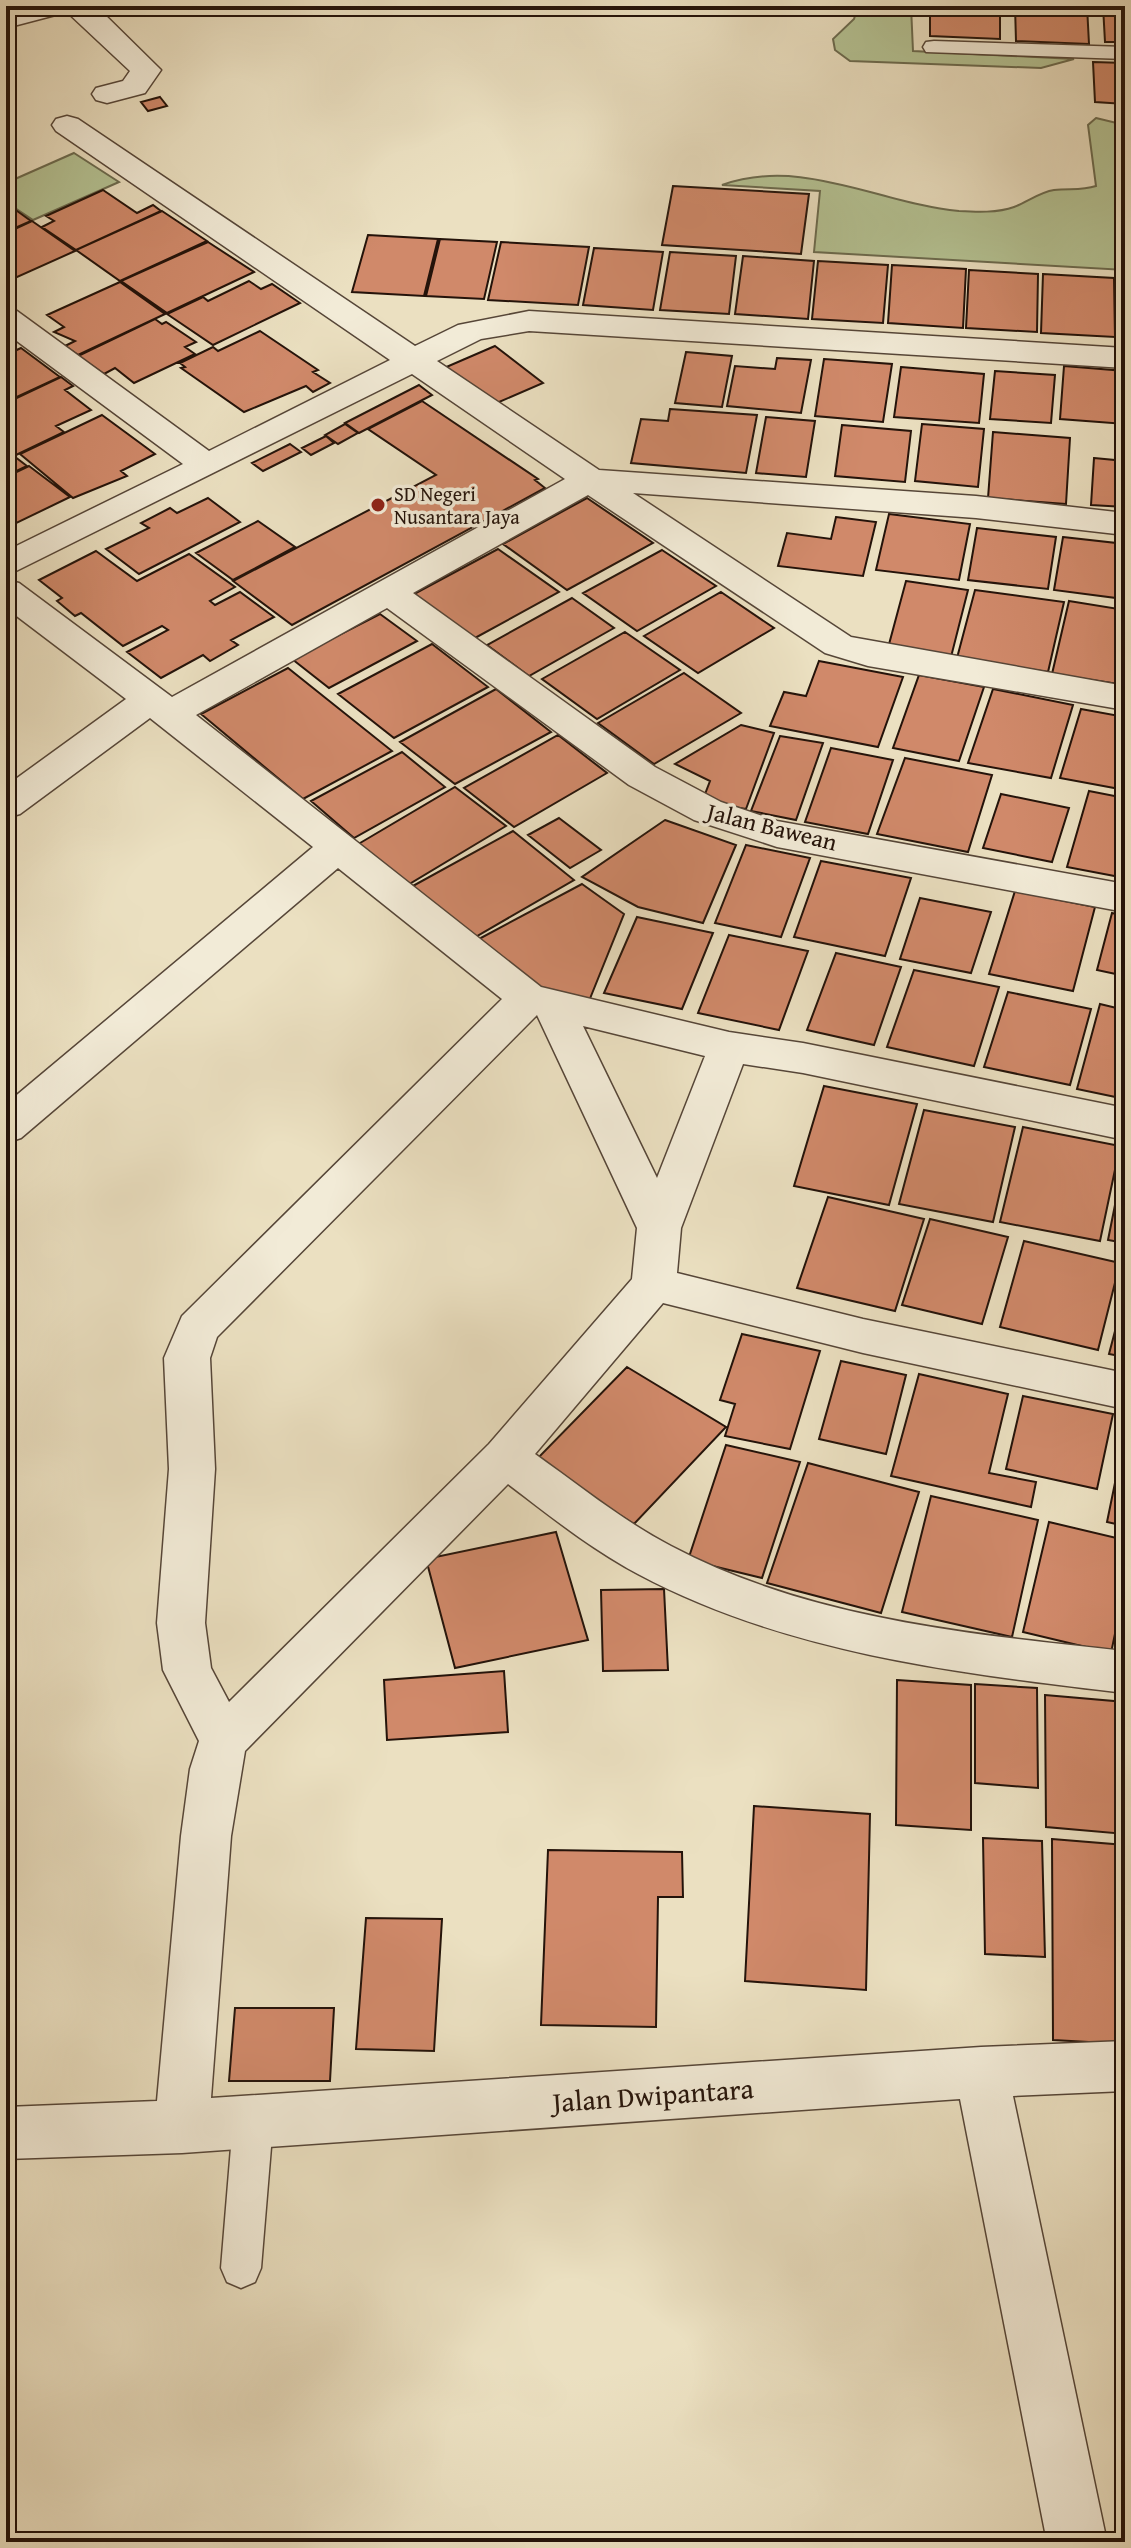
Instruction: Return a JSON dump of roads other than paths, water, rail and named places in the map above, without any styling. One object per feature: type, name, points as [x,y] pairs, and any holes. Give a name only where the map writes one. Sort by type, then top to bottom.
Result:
[{"type":"street","points":[[6,19],[58,6]]},
{"type":"street","points":[[76,6],[83,9],[146,70],[134,87],[107,94]]},
{"type":"street","points":[[67,125],[589,480],[838,645],[868,654],[1125,698]]},
{"type":"street","points":[[6,318],[207,465]]},
{"type":"street","points":[[6,565],[415,360],[447,339],[482,326],[529,321],[1125,358]]},
{"type":"street","points":[[6,805],[161,706],[387,591],[589,480],[976,507],[1125,524]]},
{"type":"street","points":[[6,591],[161,706],[338,847],[540,1001],[729,1047],[803,1058],[1125,1124]]},
{"type":"street","name":"Jalan Bawean","points":[[387,591],[681,802],[727,821],[777,834],[1125,898]]},
{"type":"street","points":[[6,1127],[338,847]]},
{"type":"street","points":[[540,1001],[659,1228]]},
{"type":"street","points":[[224,1740],[187,1670],[181,1623],[192,1469],[187,1358],[198,1328],[540,1001]]},
{"type":"street","points":[[182,2127],[206,1836],[215,1769],[224,1740],[505,1457],[654,1284],[659,1228],[729,1047]]},
{"type":"street","points":[[654,1284],[863,1336],[1125,1391]]},
{"type":"street","points":[[505,1457],[633,1548],[743,1600],[841,1628],[1009,1658],[1125,1672]]},
{"type":"street","name":"Jalan Dwipantara","points":[[6,2133],[253,2123],[981,2072],[1125,2066]]},
{"type":"street","points":[[981,2072],[1077,2542]]},
{"type":"lane","points":[[934,47],[1125,53]]},
{"type":"lane","points":[[241,2268],[253,2123]]},
{"type":"place","name":"SD Negeri Nusantara Jaya","points":[[378,505]]}]
